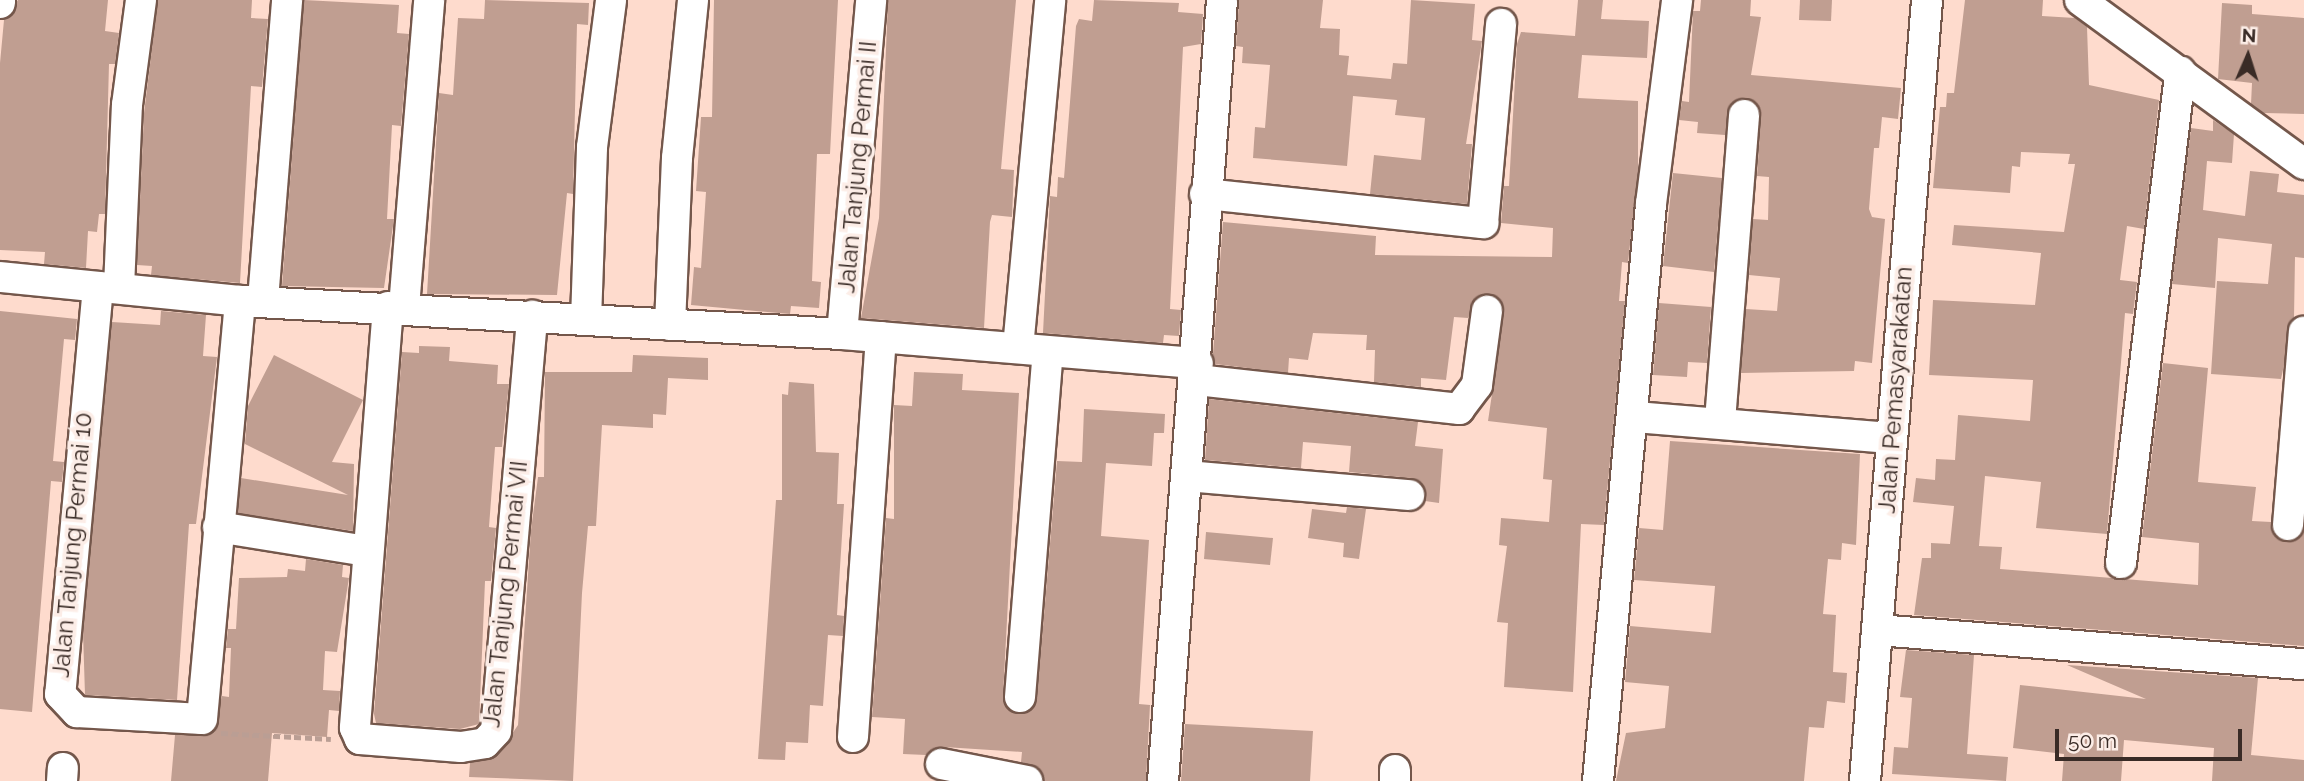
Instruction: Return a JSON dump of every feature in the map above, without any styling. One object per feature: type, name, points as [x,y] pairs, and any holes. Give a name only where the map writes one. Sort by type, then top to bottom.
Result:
[{"type":"street","name":"Jalan Tanjung Permai 10","points":[[141,0],[60,694],[77,712],[202,719]]},
{"type":"street","points":[[202,719],[218,527],[251,301],[287,0]]},
{"type":"street","points":[[360,739],[354,718],[367,551],[429,0]]},
{"type":"street","points":[[586,320],[592,147],[611,0]]},
{"type":"street","points":[[670,324],[677,158],[693,0]]},
{"type":"street","name":"Jalan Tanjung Permai II","points":[[842,334],[871,0]]},
{"type":"street","points":[[1018,348],[1049,0]]},
{"type":"street","points":[[1163,781],[1198,372],[1205,194],[1223,0]]},
{"type":"street","points":[[1598,781],[1635,417],[1651,204],[1677,0]]},
{"type":"street","name":"Jalan Pemasyarakatan","points":[[1864,781],[1927,0]]},
{"type":"street","points":[[2080,0],[2304,164]]},
{"type":"street","points":[[1205,194],[1483,223],[1501,24]]},
{"type":"street","points":[[2121,563],[2180,72]]},
{"type":"street","points":[[1720,422],[1744,115]]},
{"type":"street","points":[[0,277],[251,301],[842,334],[1018,348],[1459,409],[1477,385],[1488,311]]},
{"type":"street","name":"Jalan Tanjung Permai VII","points":[[360,739],[461,747],[485,743],[496,731],[532,316]]},
{"type":"street","points":[[2288,525],[2304,332]]},
{"type":"street","points":[[853,737],[881,337]]},
{"type":"street","points":[[1020,697],[1048,352]]},
{"type":"street","points":[[1635,417],[1890,438]]},
{"type":"street","points":[[1187,476],[1409,495]]},
{"type":"street","points":[[218,527],[367,551]]},
{"type":"street","points":[[1878,630],[2304,664]]},
{"type":"street","points":[[941,764],[1027,781]]},
{"type":"path","points":[[202,719],[243,739],[360,739]]},
{"type":"building","points":[[18,0],[108,0],[105,31],[119,33],[115,64],[109,64],[105,214],[99,214],[97,232],[88,231],[86,268],[44,264],[45,252],[0,250],[0,63],[4,20]]},
{"type":"building","points":[[158,0],[252,0],[251,18],[268,19],[262,87],[251,86],[240,283],[151,275],[152,266],[137,265],[144,113]]},
{"type":"building","points":[[304,0],[399,5],[397,33],[409,34],[401,126],[392,125],[387,219],[394,219],[384,288],[282,286]]},
{"type":"building","points":[[485,0],[589,3],[588,25],[577,24],[573,194],[567,193],[557,295],[427,294],[439,93],[453,95],[458,18],[484,19]]},
{"type":"building","points":[[714,0],[838,0],[830,154],[817,154],[812,281],[821,282],[819,308],[791,306],[790,314],[691,305],[694,267],[701,268],[706,192],[696,191],[701,117],[712,117]]},
{"type":"building","points":[[888,0],[1016,0],[1001,169],[1014,170],[1012,217],[992,215],[990,222],[984,328],[861,318],[879,218]]},
{"type":"building","points":[[1094,0],[1179,3],[1178,12],[1203,14],[1201,44],[1183,47],[1170,309],[1181,310],[1179,336],[1164,335],[1163,343],[1043,333],[1050,196],[1057,197],[1058,177],[1064,178],[1076,26],[1079,19],[1092,21]]},
{"type":"building","points":[[1239,0],[1323,0],[1320,28],[1340,29],[1339,55],[1349,56],[1347,75],[1391,79],[1393,63],[1407,64],[1411,0],[1475,4],[1472,40],[1482,41],[1466,144],[1472,144],[1467,204],[1370,194],[1374,155],[1421,160],[1425,118],[1395,115],[1397,100],[1353,96],[1347,166],[1253,158],[1255,127],[1265,128],[1270,65],[1242,63],[1243,47],[1236,46]]},
{"type":"building","points":[[1578,0],[1603,0],[1601,19],[1649,21],[1647,58],[1582,55],[1578,98],[1638,101],[1638,170],[1628,263],[1622,262],[1619,301],[1625,301],[1604,525],[1581,524],[1573,692],[1504,687],[1508,623],[1497,622],[1507,546],[1499,545],[1501,518],[1549,522],[1552,480],[1543,479],[1547,428],[1488,421],[1504,313],[1498,298],[1480,295],[1468,318],[1454,317],[1446,380],[1421,378],[1421,387],[1374,382],[1375,350],[1366,350],[1367,335],[1313,333],[1308,360],[1289,358],[1288,373],[1215,364],[1213,354],[1223,222],[1376,236],[1375,255],[1552,257],[1553,228],[1501,223],[1504,186],[1509,186],[1517,44],[1521,32],[1575,36]]},
{"type":"building","points":[[1701,0],[1751,0],[1750,16],[1761,17],[1751,75],[1901,88],[1898,119],[1882,117],[1879,148],[1874,148],[1869,209],[1872,217],[1885,219],[1872,363],[1855,361],[1854,371],[1741,373],[1746,309],[1777,311],[1780,278],[1749,275],[1753,219],[1768,220],[1769,177],[1757,176],[1761,116],[1753,100],[1730,105],[1725,135],[1697,133],[1698,122],[1679,120],[1682,101],[1689,102],[1693,11],[1700,11]]},
{"type":"building","points":[[1800,0],[1832,0],[1831,21],[1799,20]]},
{"type":"building","points":[[1965,0],[2043,0],[2042,16],[2075,18],[2087,27],[2089,85],[2159,100],[2144,229],[2127,226],[2120,280],[2137,282],[2133,314],[2125,313],[2107,534],[2036,528],[2041,482],[1985,476],[1979,546],[2002,547],[2000,569],[2198,585],[2199,543],[2142,537],[2163,363],[2208,368],[2198,482],[2256,487],[2252,521],[2271,522],[2273,533],[2286,542],[2304,531],[2304,646],[1914,615],[1922,558],[1931,558],[1931,543],[1950,544],[1954,506],[1913,502],[1916,478],[1935,480],[1936,459],[1955,460],[1958,415],[2030,421],[2033,380],[1929,375],[1933,300],[2035,305],[2041,253],[1952,245],[1954,225],[2064,232],[2075,164],[2068,164],[2070,154],[2021,152],[2020,167],[2012,166],[2010,193],[1933,188],[1940,107],[1946,107],[1947,93],[1954,93]]},
{"type":"building","points":[[2222,3],[2252,5],[2252,14],[2304,18],[2304,114],[2264,113],[2251,104],[2252,83],[2218,79]]},
{"type":"building","points":[[2213,120],[2234,134],[2232,163],[2207,161],[2203,210],[2245,216],[2250,171],[2279,174],[2277,192],[2304,195],[2304,258],[2295,257],[2294,318],[2281,379],[2211,374],[2217,281],[2268,284],[2272,244],[2218,238],[2215,288],[2172,284],[2191,128],[2213,131]]},
{"type":"building","points":[[1673,173],[1722,178],[1714,272],[1663,266]]},
{"type":"building","points":[[1659,303],[1711,307],[1707,363],[1688,362],[1687,377],[1653,375]]},
{"type":"building","points":[[0,311],[77,319],[75,340],[64,339],[53,461],[64,462],[62,482],[51,481],[32,712],[0,709]]},
{"type":"building","points":[[161,311],[206,315],[203,356],[217,357],[196,524],[189,524],[177,700],[85,695],[83,632],[112,322],[160,325]]},
{"type":"building","points":[[419,346],[450,347],[449,361],[498,365],[497,384],[509,384],[502,447],[495,447],[489,527],[496,528],[491,581],[485,581],[479,724],[460,729],[376,723],[374,714],[402,352],[419,353]]},
{"type":"building","points":[[274,355],[363,400],[332,462],[354,464],[353,531],[238,513],[241,478],[348,495],[245,444],[248,406]]},
{"type":"building","points":[[633,355],[708,358],[708,380],[668,378],[666,415],[653,414],[653,428],[602,425],[596,526],[588,526],[582,593],[573,781],[469,777],[470,763],[498,755],[518,725],[531,530],[538,477],[544,477],[545,372],[632,372]]},
{"type":"building","points":[[914,372],[963,374],[962,390],[1019,393],[1003,696],[1018,714],[1028,712],[1037,698],[1057,461],[1082,462],[1084,409],[1165,414],[1164,433],[1154,433],[1152,466],[1106,463],[1101,536],[1149,540],[1139,704],[1150,705],[1146,781],[1044,781],[1038,767],[1021,762],[1022,752],[944,747],[926,755],[903,754],[905,719],[872,717],[886,518],[894,519],[894,405],[912,406]]},
{"type":"building","points":[[789,382],[814,384],[816,452],[839,453],[837,504],[844,504],[837,615],[844,616],[843,636],[828,635],[823,706],[810,705],[808,743],[786,742],[785,760],[758,759],[776,500],[782,500],[782,394],[788,395]]},
{"type":"building","points":[[1209,399],[1418,422],[1415,446],[1443,449],[1439,503],[1425,501],[1424,487],[1411,478],[1349,472],[1351,446],[1303,442],[1301,468],[1205,460]]},
{"type":"building","points":[[1670,441],[1860,454],[1856,545],[1842,543],[1841,560],[1828,559],[1823,614],[1836,615],[1833,672],[1847,673],[1845,703],[1827,701],[1824,728],[1809,727],[1804,781],[1616,781],[1626,733],[1665,728],[1669,686],[1625,682],[1630,626],[1711,633],[1715,586],[1634,580],[1639,528],[1663,530]]},
{"type":"building","points":[[1347,507],[1366,509],[1359,559],[1343,557],[1344,543],[1308,538],[1312,509],[1346,513]]},
{"type":"building","points":[[1206,532],[1273,538],[1270,565],[1204,559]]},
{"type":"building","points":[[306,559],[343,565],[342,577],[349,578],[337,652],[325,651],[323,690],[340,691],[339,711],[329,710],[327,737],[272,733],[268,781],[171,781],[175,735],[210,734],[222,696],[229,697],[231,648],[226,648],[228,629],[236,629],[239,578],[287,577],[288,569],[305,571]]},
{"type":"building","points":[[1906,650],[1974,655],[1967,754],[2008,757],[2006,781],[1892,774],[1894,747],[1908,748],[1912,698],[1900,697]]},
{"type":"building","points":[[2067,665],[2258,678],[2251,755],[2304,760],[2304,781],[2212,781],[2214,748],[2124,740],[2121,781],[2062,781],[2064,754],[2013,748],[2020,685],[2146,699]]},
{"type":"building","points":[[1185,724],[1313,731],[1310,781],[1181,781]]}]
